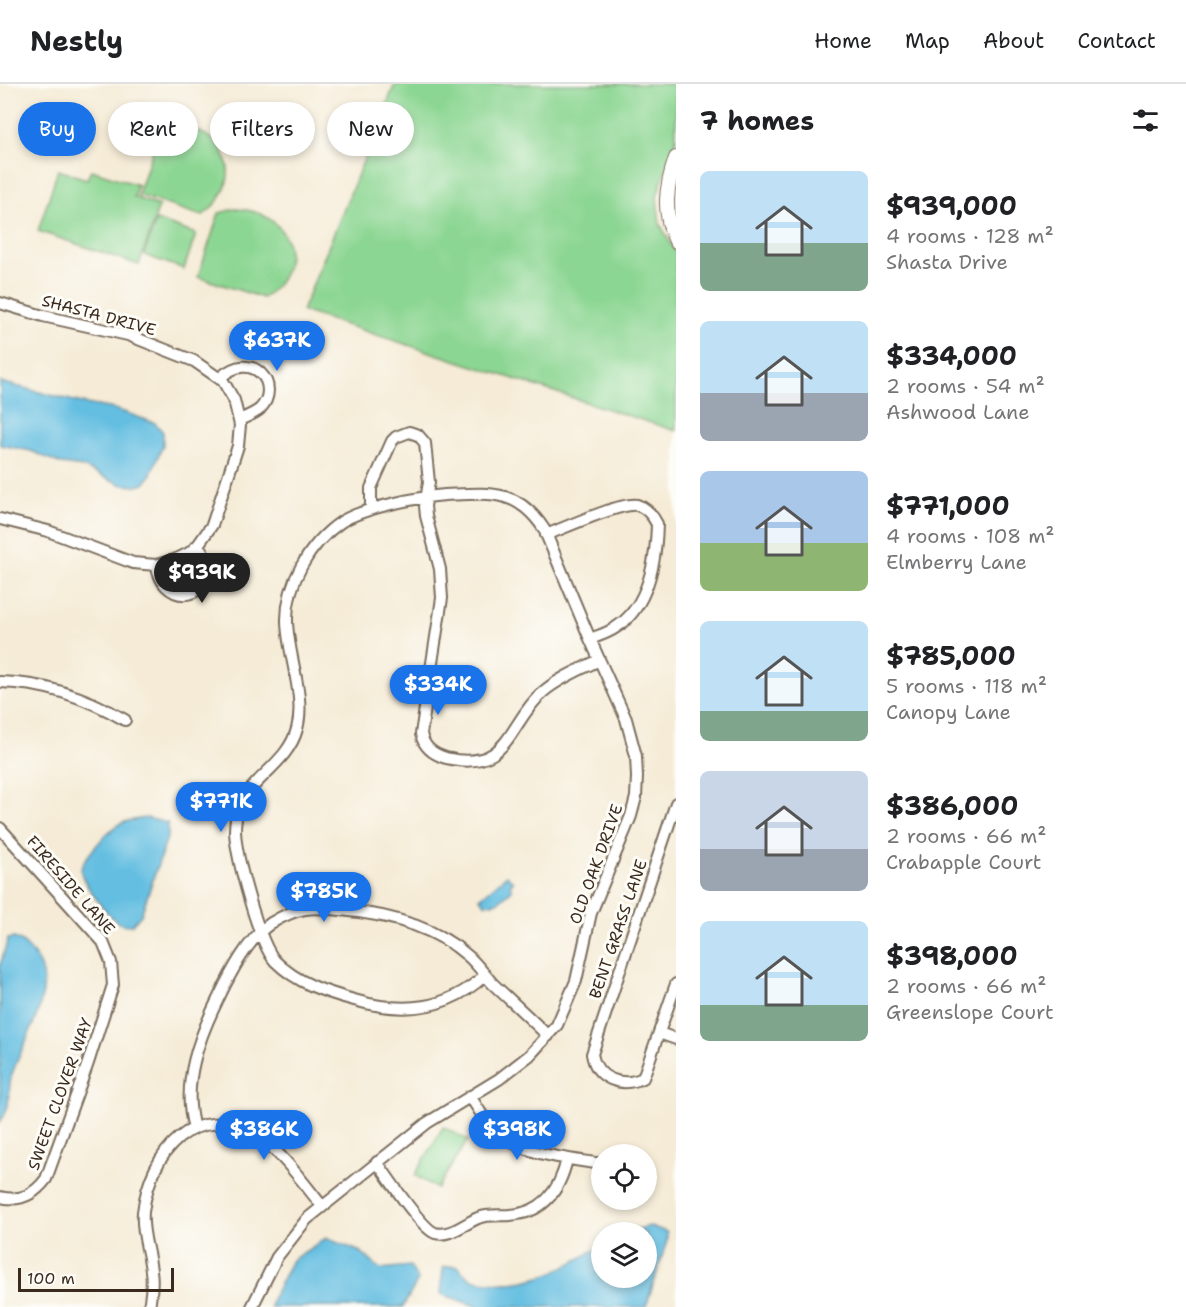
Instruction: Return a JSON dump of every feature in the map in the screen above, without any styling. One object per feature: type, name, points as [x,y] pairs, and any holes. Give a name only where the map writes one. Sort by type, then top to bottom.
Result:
[{"type":"street","points":[[676,158],[665,198],[670,229],[676,241]]},
{"type":"street","name":"SHASTA DRIVE","points":[[0,303],[44,316],[128,335],[194,361],[220,378],[234,400],[239,420],[238,446],[212,525],[198,545]]},
{"type":"street","points":[[220,378],[234,368],[247,366],[260,373],[266,380],[268,388],[265,402],[255,413],[239,420]]},
{"type":"street","points":[[371,509],[371,488],[392,441],[409,432],[418,435],[425,443],[429,482],[426,516],[440,569],[442,598],[421,734],[426,747],[440,756],[476,761],[498,751],[534,700],[566,676],[599,660]]},
{"type":"street","name":"OLD OAK DRIVE","points":[[252,1307],[277,1257],[295,1233],[322,1206],[427,1123],[513,1070],[557,1025],[576,981],[591,913],[623,837],[636,796],[636,756],[626,719],[546,535],[536,517],[522,504],[497,494],[442,495],[371,509],[342,522],[310,553],[295,580],[287,621],[300,710],[296,732],[280,759],[246,795],[236,820],[237,849],[261,932],[274,959],[299,980],[326,992],[386,1008],[402,1009],[431,1005],[463,993],[485,975]]},
{"type":"street","points":[[546,535],[626,505],[642,507],[654,517],[657,524],[650,577],[644,595],[636,608],[615,628],[590,639]]},
{"type":"street","points":[[0,519],[48,531],[133,564],[156,565],[181,558],[198,545],[206,557],[208,569],[206,581],[197,590],[184,594],[172,591],[162,580],[156,565]]},
{"type":"street","points":[[0,682],[27,684],[72,694],[125,720]]},
{"type":"street","name":"BENT GRASS LANE","points":[[659,1033],[643,1078],[619,1082],[603,1075],[594,1065],[592,1054],[598,1034],[676,802]]},
{"type":"street","name":"FIRESIDE LANE","points":[[0,828],[103,942],[112,973],[113,985],[108,1001]]},
{"type":"street","points":[[194,1128],[189,1101],[190,1084],[204,1030],[225,987],[245,952],[261,932],[288,914],[305,909],[323,908],[363,912],[396,919],[431,932],[468,956],[548,1036]]},
{"type":"street","points":[[676,984],[659,1033],[676,1039]]},
{"type":"street","name":"SWEET CLOVER WAY","points":[[0,1197],[17,1200],[26,1197],[41,1186],[46,1179],[108,1001]]},
{"type":"street","points":[[470,1096],[494,1130],[521,1148],[540,1154],[591,1162]]},
{"type":"street","points":[[149,1307],[152,1273],[143,1213],[146,1197],[160,1160],[181,1134],[194,1128],[220,1124],[240,1128],[258,1137],[294,1172],[322,1206]]},
{"type":"street","points":[[376,1162],[423,1224],[435,1233],[446,1234],[480,1217],[520,1214],[539,1207],[559,1185],[567,1159]]},
{"type":"green space","points":[[395,84],[676,84],[676,139],[657,196],[660,224],[676,253],[676,431],[302,311],[366,156],[414,156],[414,102],[388,102]]},
{"type":"green space","points":[[198,132],[210,139],[210,156],[224,156],[226,160],[228,174],[225,188],[216,203],[202,216],[138,195],[151,156],[198,156]]},
{"type":"green space","points":[[58,170],[87,179],[91,170],[138,185],[134,197],[159,206],[139,265],[38,231]]},
{"type":"green space","points":[[234,209],[253,211],[269,218],[280,228],[287,241],[289,255],[286,270],[277,285],[263,298],[198,277],[219,213]]},
{"type":"green space","points":[[156,220],[196,234],[184,269],[144,255]]},
{"type":"green space","points":[[443,1127],[468,1140],[437,1189],[415,1175]]},
{"type":"water","points":[[0,382],[115,409],[155,423],[163,432],[163,445],[150,476],[144,484],[123,485],[83,467],[61,464],[31,451],[0,445]]},
{"type":"water","points":[[147,818],[168,823],[168,835],[141,915],[132,925],[122,924],[114,920],[96,898],[85,882],[81,870],[91,852],[115,827],[136,819]]},
{"type":"water","points":[[507,875],[513,882],[510,885],[512,890],[498,902],[485,904],[480,898]]},
{"type":"water","points":[[14,938],[27,946],[37,960],[42,975],[43,991],[34,1022],[12,1074],[8,1105],[0,1122],[0,965],[8,939]]},
{"type":"water","points":[[657,1228],[667,1232],[667,1241],[657,1272]]},
{"type":"water","points":[[326,1238],[361,1252],[380,1269],[410,1266],[418,1280],[403,1307],[270,1307],[292,1260]]},
{"type":"water","points":[[591,1252],[591,1288],[652,1288],[646,1307],[479,1307],[441,1294],[443,1267],[458,1266],[467,1276],[478,1281],[514,1283],[540,1277]]}]
